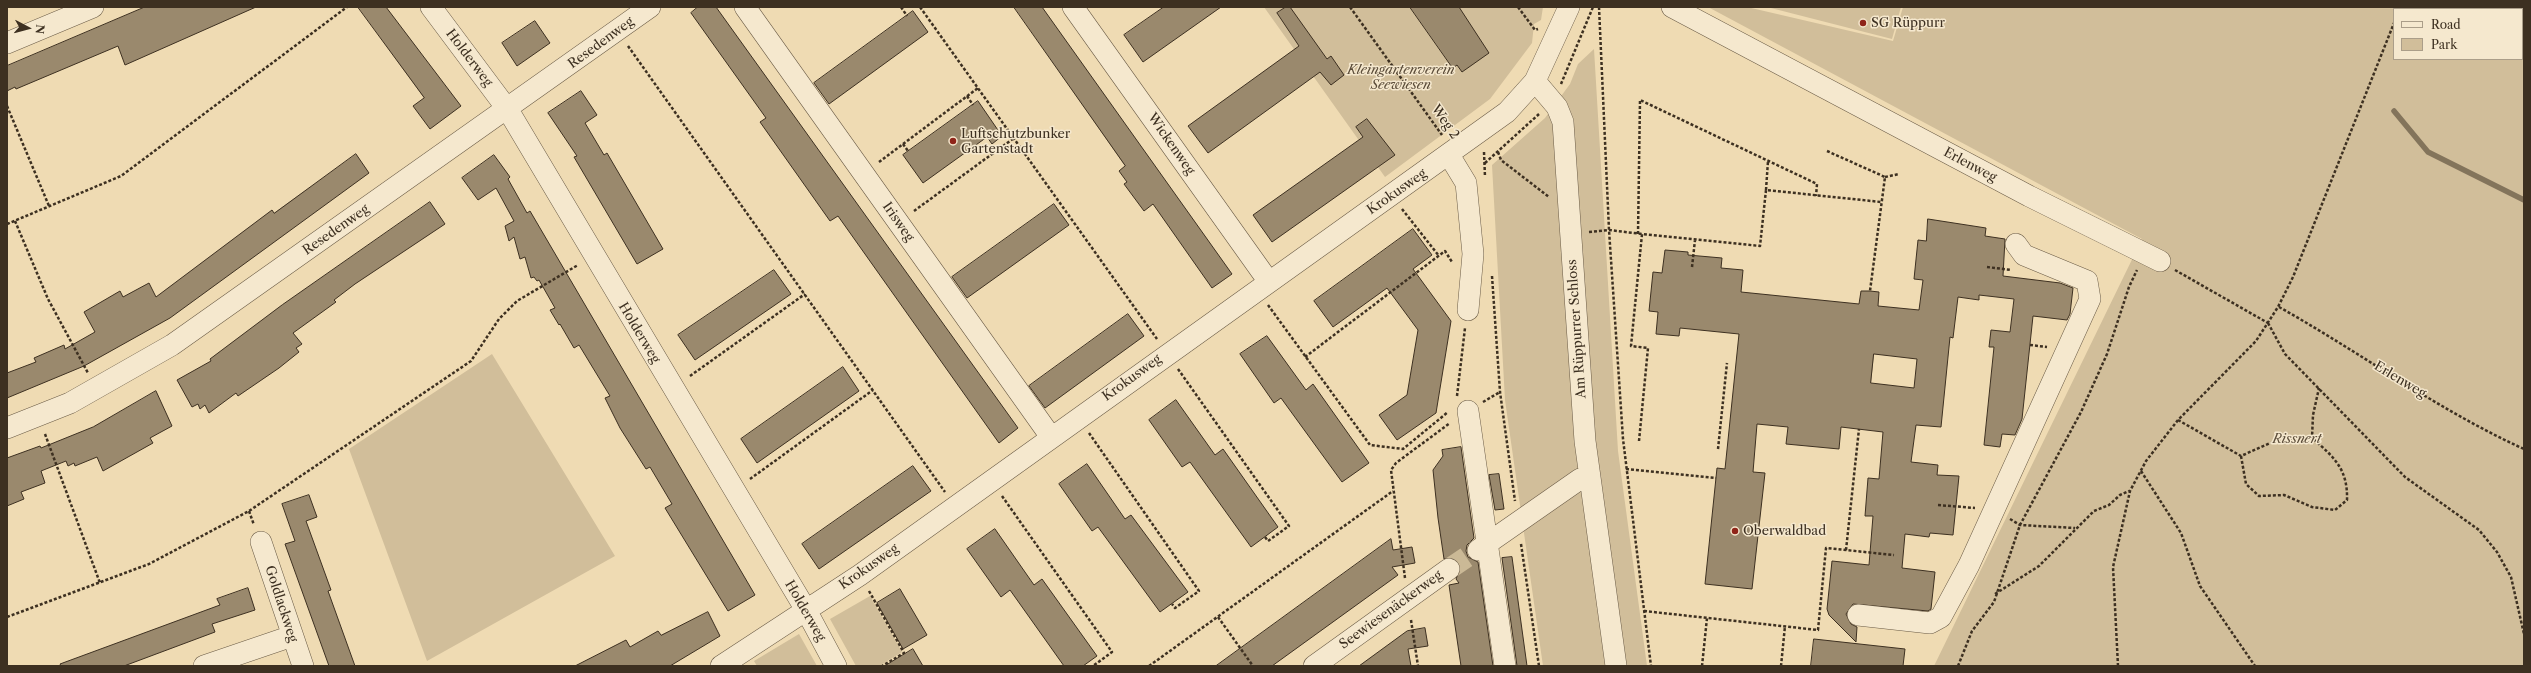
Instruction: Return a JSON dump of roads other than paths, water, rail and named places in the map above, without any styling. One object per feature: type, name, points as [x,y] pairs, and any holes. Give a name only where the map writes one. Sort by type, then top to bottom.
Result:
[{"type":"street","points":[[7,43],[93,7]]},
{"type":"street","name":"Holderweg","points":[[431,7],[508,110],[672,389],[806,610],[836,666]]},
{"type":"street","name":"Resedenweg","points":[[7,428],[70,403],[172,345],[508,110],[650,7]]},
{"type":"street","name":"Irisweg","points":[[745,7],[1051,436]]},
{"type":"street","name":"Wickenweg","points":[[1073,7],[1263,286]]},
{"type":"street","points":[[1535,81],[1570,7]]},
{"type":"street","name":"Erlenweg","points":[[1672,7],[2029,196],[2153,258]]},
{"type":"street","name":"Krokusweg","points":[[721,666],[860,574],[1167,353],[1451,153],[1507,112],[1535,81]]},
{"type":"street","name":"Am Rüppurrer Schloss","points":[[1535,81],[1557,107],[1563,122],[1575,316],[1589,478],[1616,666]]},
{"type":"street","points":[[1451,153],[1466,183],[1473,254],[1468,310]]},
{"type":"street","points":[[1858,615],[1930,623],[1941,617],[1969,565],[2090,299],[2087,281],[2024,255],[2016,244]]},
{"type":"street","points":[[1458,407],[1482,546],[1505,666]]},
{"type":"street","points":[[1482,546],[1580,479],[1589,478]]},
{"type":"street","name":"Goldlackweg","points":[[261,542],[302,666]]},
{"type":"street","name":"Seewiesenäckerweg","points":[[1314,666],[1449,569]]},
{"type":"street","points":[[204,666],[292,636]]},
{"type":"waterway","points":[[2394,111],[2428,152],[2524,200]]},
{"type":"tunnel","points":[[1449,569],[1477,550]]},
{"type":"place","name":"SG Rüppurr","points":[[1863,23]]},
{"type":"place","name":"Luftschutzbunker Gartenstadt","points":[[953,141]]},
{"type":"place","name":"Oberwaldbad","points":[[1735,531]]},
{"type":"park label","name":"Kleingartenverein Seewiesen","points":[[1401,78]]},
{"type":"park label","name":"Rissnert","points":[[2297,439]]}]
